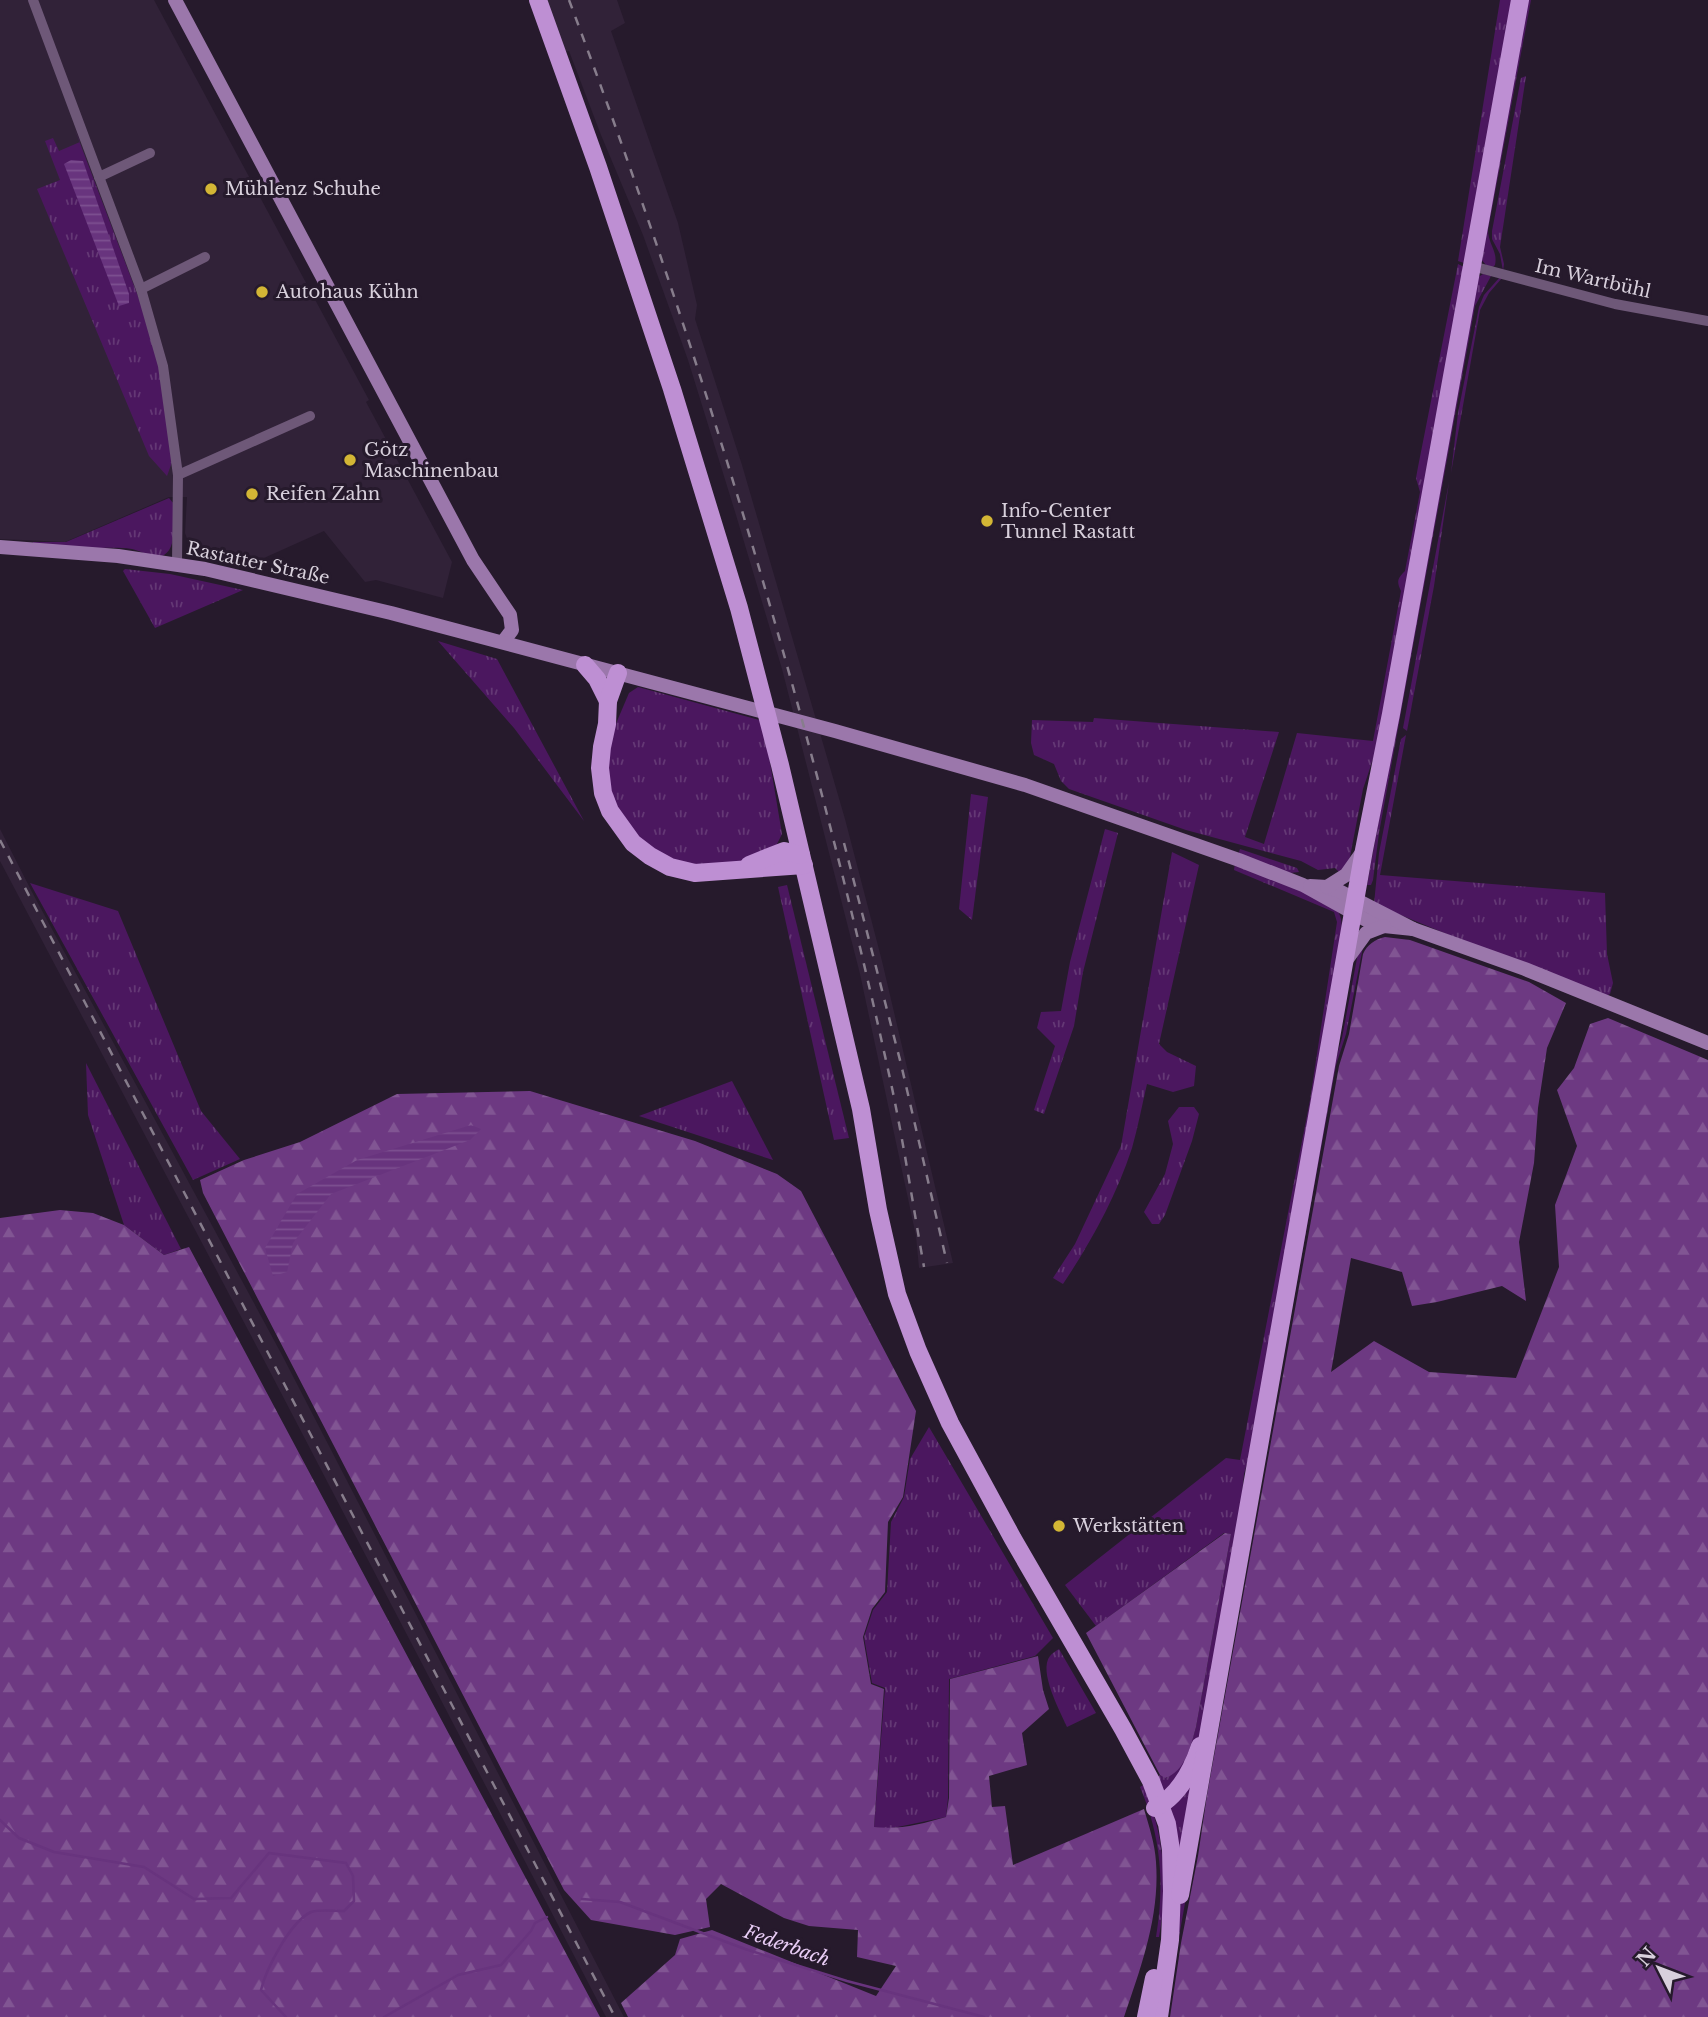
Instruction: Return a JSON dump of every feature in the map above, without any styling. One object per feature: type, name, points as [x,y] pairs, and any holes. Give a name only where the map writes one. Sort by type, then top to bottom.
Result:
[{"type":"main road","points":[[538,0],[598,167],[672,389],[739,608],[793,818],[860,1109],[894,1282],[918,1351],[950,1423],[1151,1781],[1171,1850],[1170,1940]]},
{"type":"main road","points":[[1159,2017],[1170,1940],[1207,1753],[1364,850],[1520,0]]},
{"type":"main road","points":[[585,665],[597,679],[608,701],[607,724]]},
{"type":"main road","points":[[624,675],[601,747],[600,768],[603,793],[620,828],[633,843],[670,867],[695,873],[740,870],[802,860]]},
{"type":"main road","points":[[608,701],[624,675]]},
{"type":"main road","points":[[773,854],[785,838],[793,818]]},
{"type":"main road","points":[[740,870],[773,854],[791,852],[802,860]]},
{"type":"main road","points":[[1158,1807],[1173,1794],[1188,1772],[1212,1713]]},
{"type":"main road","points":[[1146,2017],[1164,1926],[1166,1870],[1158,1807]]},
{"type":"street","points":[[33,0],[141,289],[163,366],[178,475],[177,564]]},
{"type":"street","points":[[175,0],[467,548],[505,609],[503,642]]},
{"type":"street","points":[[99,177],[150,153]]},
{"type":"street","points":[[141,289],[205,257]]},
{"type":"street","name":"Im Wartbühl","points":[[1472,266],[1615,303],[1708,321]]},
{"type":"street","points":[[178,475],[310,416]]},
{"type":"street","name":"Rastatter Straße","points":[[0,547],[99,554],[177,564],[285,587],[503,642],[1026,785],[1303,885]]},
{"type":"street","points":[[1327,887],[1346,875],[1364,850]]},
{"type":"street","points":[[1303,885],[1327,887],[1384,926]]},
{"type":"street","points":[[1303,885],[1708,1043]]},
{"type":"street","points":[[1344,964],[1366,933],[1384,926],[1413,929]]},
{"type":"shaded area","points":[[0,0],[154,0],[369,400],[366,402],[452,562],[443,598],[376,580],[365,582],[324,531],[244,567],[194,557],[185,533],[187,497],[169,497],[65,542],[0,539]]},
{"type":"shaded area","points":[[544,0],[617,0],[625,23],[611,31],[678,223],[697,305],[695,319],[742,465],[845,819],[882,961],[953,1263],[919,1268],[916,1236],[860,974],[782,669],[688,360],[643,235],[569,51],[565,52]]},
{"type":"shaded area","points":[[71,160],[83,161],[129,294],[129,303],[119,306],[64,164]]},
{"type":"shaded area","points":[[0,829],[282,1355],[624,2017],[606,2017],[0,861]]},
{"type":"shaded area","points":[[471,1125],[481,1129],[470,1140],[331,1194],[293,1243],[287,1272],[273,1276],[265,1248],[297,1194],[357,1160]]},
{"type":"green space","points":[[1500,0],[1514,0],[1464,263],[1458,261]]},
{"type":"green space","points":[[1525,0],[1531,0],[1488,230],[1495,256],[1495,265],[1492,268],[1480,258]]},
{"type":"green space","points":[[1526,76],[1500,247],[1503,271],[1500,254],[1492,239],[1492,231],[1521,78]]},
{"type":"green space","points":[[53,138],[59,151],[80,142],[147,320],[160,369],[172,462],[167,476],[149,456],[37,189],[60,180],[45,141]]},
{"type":"green space","points":[[1458,264],[1464,267],[1376,750],[1363,789],[1349,862],[1341,874],[1335,868],[1318,870],[1301,861],[1186,830],[1069,789],[1061,781],[1054,764],[1034,755],[1031,743],[1032,720],[1093,722],[1094,718],[1279,732],[1245,837],[1264,844],[1297,733],[1373,741],[1401,591],[1398,580],[1405,571],[1420,492],[1416,478]]},
{"type":"green space","points":[[1483,274],[1491,276],[1475,306],[1379,833],[1373,880],[1371,885],[1367,885],[1477,278]]},
{"type":"green space","points":[[1500,277],[1502,278],[1489,293],[1480,310],[1451,473],[1458,413],[1479,307],[1484,295]]},
{"type":"green space","points":[[1449,482],[1434,586],[1407,731],[1403,728]]},
{"type":"green space","points":[[169,498],[173,503],[174,531],[171,545],[164,555],[152,556],[126,548],[74,549],[33,546],[33,542],[66,542]]},
{"type":"green space","points":[[125,569],[170,574],[243,590],[155,628],[123,571]]},
{"type":"green space","points":[[438,641],[497,659],[584,821],[514,728]]},
{"type":"green space","points":[[638,687],[763,721],[782,834],[774,850],[752,862],[700,870],[650,851],[614,806],[607,772],[612,733],[629,693]]},
{"type":"green space","points":[[1406,735],[1380,875],[1605,893],[1607,954],[1613,983],[1610,994],[1602,998],[1374,904],[1379,853],[1401,739]]},
{"type":"green space","points":[[971,794],[988,797],[972,920],[959,909]]},
{"type":"green space","points":[[1105,829],[1118,833],[1083,972],[1074,1026],[1044,1114],[1034,1110],[1055,1046],[1037,1028],[1041,1012],[1061,1011],[1070,962]]},
{"type":"green space","points":[[1240,849],[1297,868],[1299,872],[1290,873],[1238,855]]},
{"type":"green space","points":[[1172,852],[1199,865],[1159,1044],[1167,1052],[1196,1066],[1194,1086],[1173,1092],[1147,1084],[1132,1148],[1111,1201],[1063,1284],[1053,1278],[1075,1244],[1121,1146]]},
{"type":"green space","points":[[1235,863],[1328,903],[1339,913],[1342,930],[1257,1428],[1244,1474],[1238,1534],[1206,1712],[1195,1752],[1164,1794],[1155,1779],[1160,1775],[1166,1778],[1178,1768],[1189,1749],[1196,1727],[1231,1534],[1224,1533],[1096,1626],[1065,1585],[1226,1458],[1240,1460],[1310,1100],[1337,922],[1334,912],[1234,870]]},
{"type":"green space","points":[[30,883],[118,911],[201,1111],[240,1159],[193,1180]]},
{"type":"green space","points":[[787,885],[849,1138],[834,1140],[778,887]]},
{"type":"green space","points":[[1385,937],[1410,940],[1529,982],[1566,1003],[1547,1048],[1538,1108],[1534,1163],[1519,1242],[1526,1301],[1502,1286],[1412,1306],[1402,1272],[1351,1258],[1331,1372],[1374,1341],[1429,1372],[1516,1378],[1559,1267],[1555,1205],[1577,1146],[1557,1090],[1574,1068],[1590,1024],[1608,1018],[1708,1060],[1708,2017],[1170,2017],[1207,1795],[1339,1066],[1349,1034],[1363,954],[1372,943]]},
{"type":"green space","points":[[1363,947],[1346,1034],[1336,1065],[1178,1942],[1179,1914],[1335,1061],[1358,953]]},
{"type":"green space","points":[[86,1063],[181,1249],[164,1255],[124,1225],[88,1115]]},
{"type":"green space","points":[[732,1081],[773,1160],[639,1116]]},
{"type":"green space","points":[[530,1091],[695,1141],[777,1174],[801,1191],[916,1411],[903,1497],[888,1522],[885,1592],[872,1609],[863,1637],[871,1684],[884,1689],[874,1827],[901,1827],[946,1817],[949,1798],[950,1679],[1038,1656],[1049,1709],[1022,1733],[1027,1765],[989,1776],[992,1807],[1005,1806],[1013,1865],[1144,1809],[1155,1855],[1155,1902],[1148,1941],[1124,2017],[628,2017],[621,2003],[675,1955],[680,1939],[712,1930],[876,1996],[896,1966],[857,1957],[858,1930],[809,1926],[784,1918],[721,1884],[706,1899],[710,1927],[675,1935],[591,1920],[564,1890],[203,1193],[200,1180],[244,1160],[300,1142],[397,1094]]},
{"type":"green space","points":[[1179,1107],[1194,1107],[1199,1114],[1165,1215],[1159,1224],[1152,1224],[1144,1212],[1165,1174],[1173,1144],[1168,1121]]},
{"type":"green space","points":[[60,1210],[93,1213],[124,1225],[164,1255],[189,1247],[600,2017],[0,2017],[0,1218]]},
{"type":"green space","points":[[929,1427],[1053,1638],[1035,1656],[949,1679],[946,1817],[888,1829],[874,1827],[885,1688],[872,1683],[864,1637],[873,1610],[887,1592],[891,1522],[904,1497],[910,1459]]},
{"type":"green space","points":[[1225,1533],[1231,1534],[1196,1727],[1182,1764],[1172,1775],[1165,1778],[1160,1775],[1086,1633]]},
{"type":"green space","points":[[1059,1649],[1096,1713],[1067,1727],[1048,1681],[1047,1663],[1050,1656]]},
{"type":"green space","points":[[1194,1771],[1182,1870],[1169,1809]]},
{"type":"green space","points":[[1143,1785],[1156,1822],[1163,1859],[1164,1898],[1159,1937],[1156,1937],[1160,1899],[1157,1842],[1140,1787]]},
{"type":"waterway","name":"Federbach","points":[[0,1820],[19,1838],[54,1852],[144,1867],[194,1899],[231,1898],[269,1853],[346,1863],[353,1876],[354,1901],[344,1911],[314,1911],[303,1917],[280,1947],[264,1981],[261,1990],[286,2017]]},
{"type":"waterway","name":"Federbach","points":[[582,1899],[620,1902],[745,1949],[847,1981],[984,2017]]},
{"type":"waterway","name":"Federbach","points":[[384,2017],[458,1975],[501,1965],[535,1923],[547,1917]]},
{"type":"railway","points":[[569,0],[617,130],[706,394],[786,660],[856,929],[887,1065],[924,1267]]},
{"type":"railway","points":[[0,840],[615,2017]]},
{"type":"railway","points":[[844,843],[901,1064],[947,1263]]},
{"type":"place","name":"Mühlenz Schuhe","points":[[211,189]]},
{"type":"place","name":"Autohaus Kühn","points":[[262,292]]},
{"type":"place","name":"Götz Maschinenbau","points":[[350,460]]},
{"type":"place","name":"Reifen Zahn","points":[[252,494]]},
{"type":"place","name":"Info-Center Tunnel Rastatt","points":[[987,521]]},
{"type":"place","name":"Werkstätten","points":[[1059,1526]]}]
